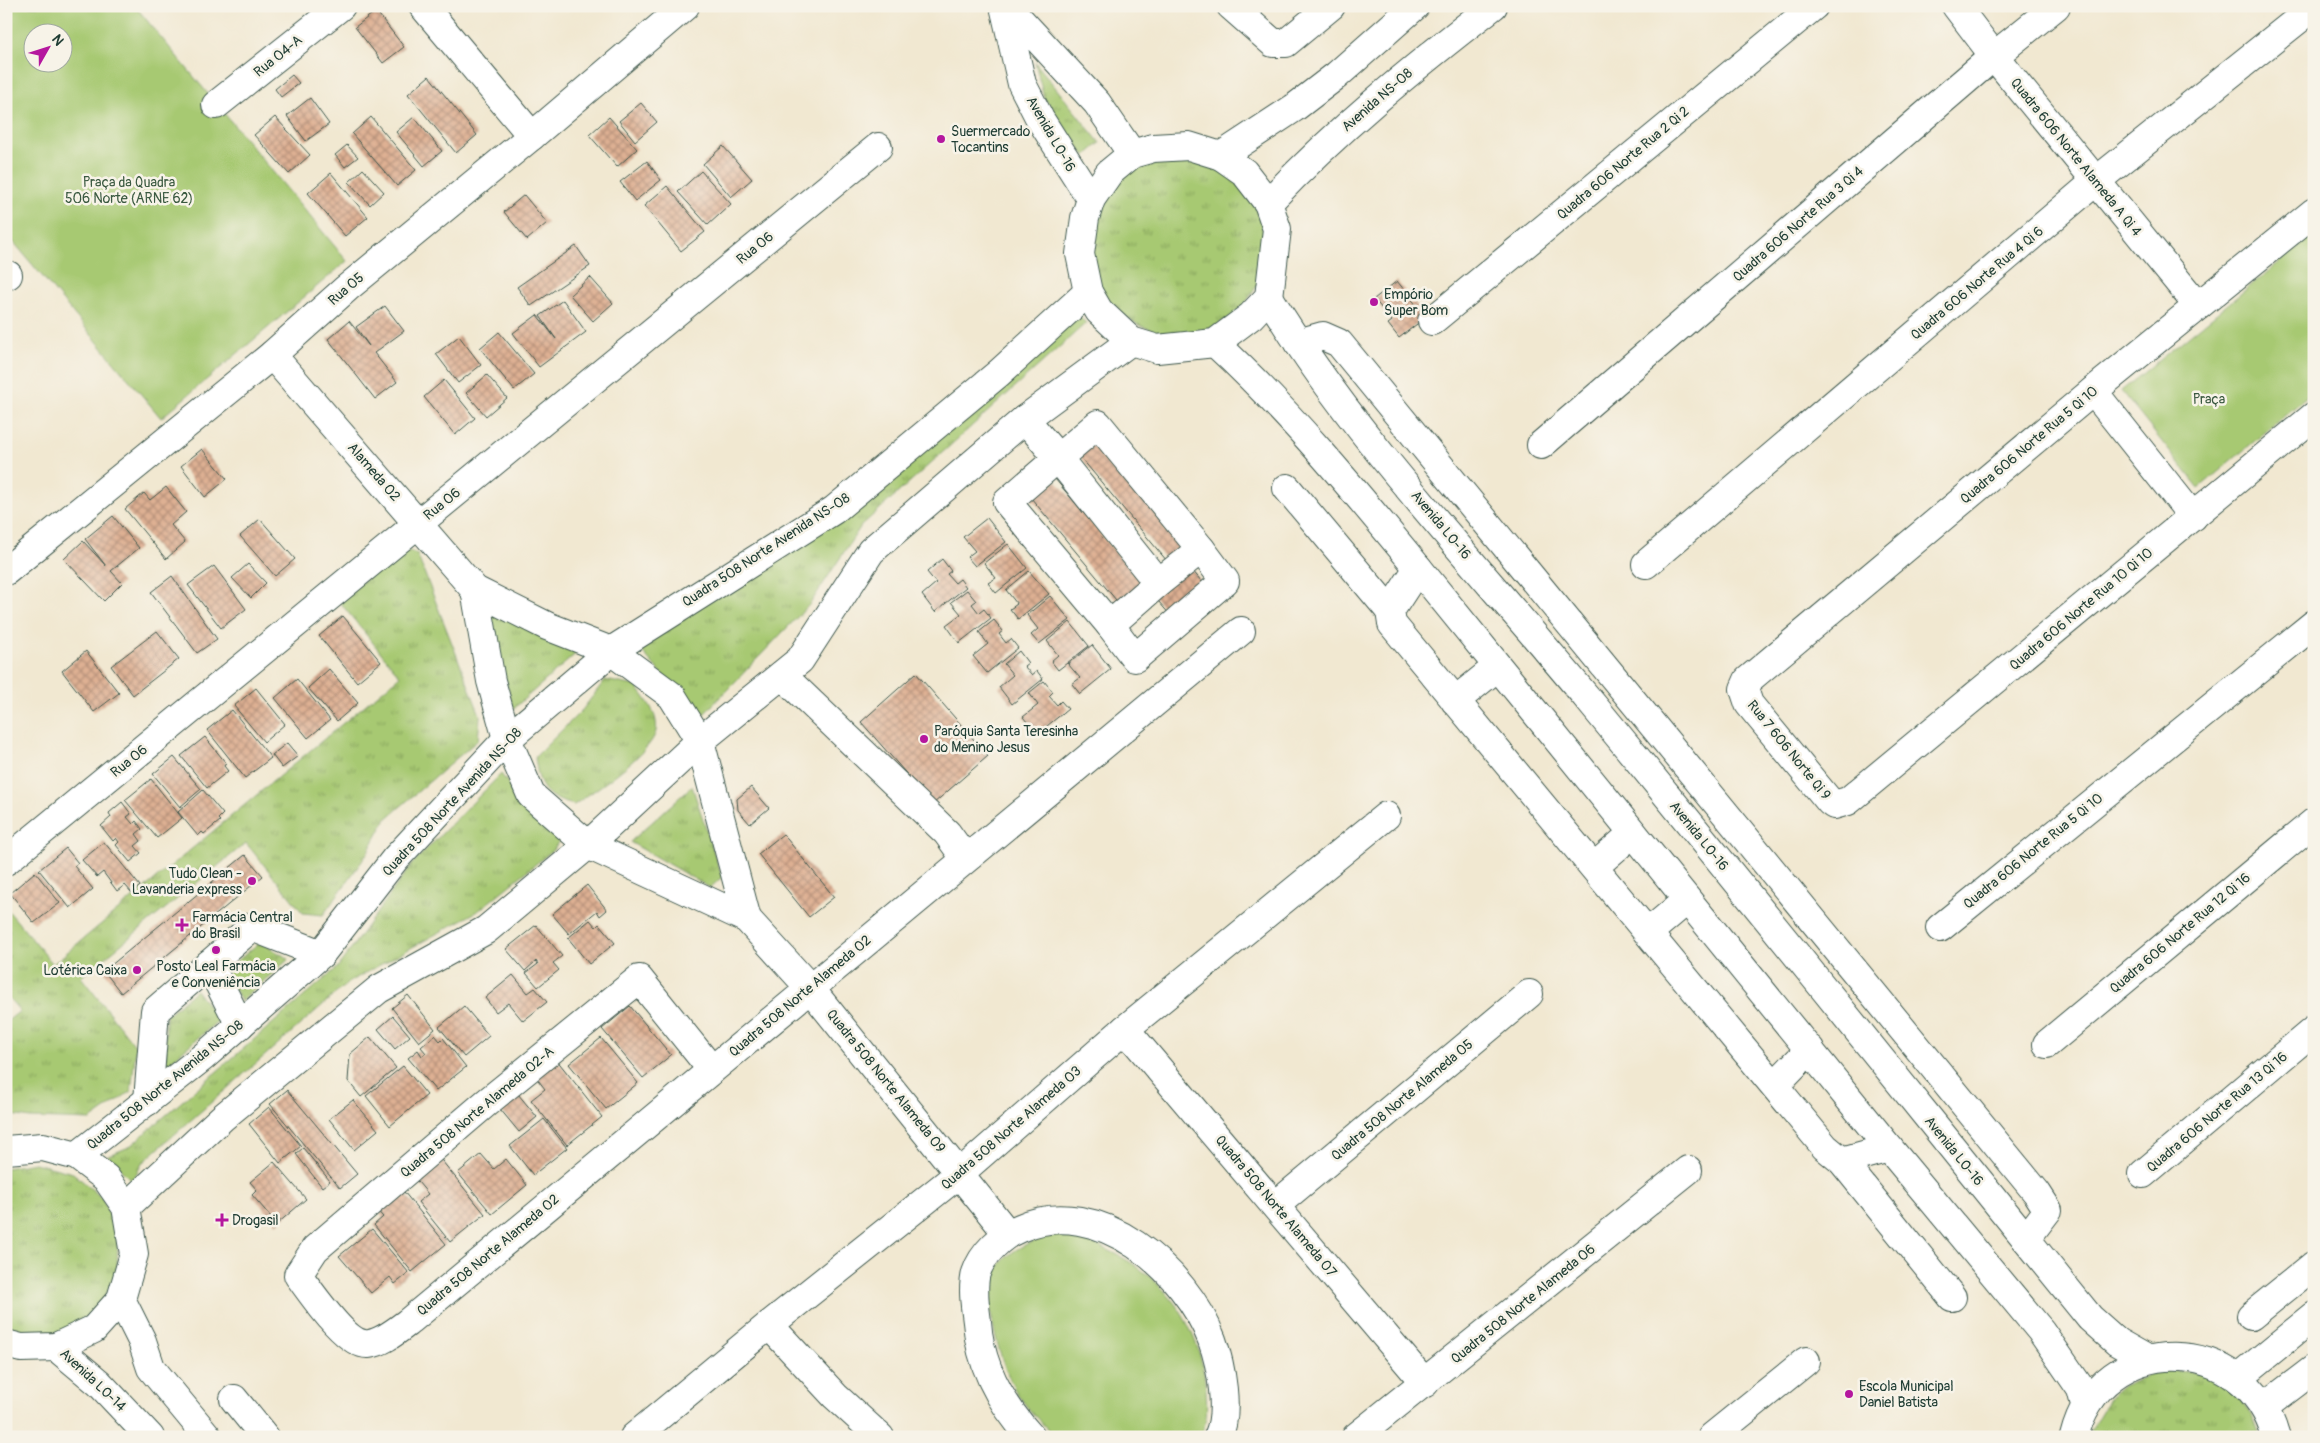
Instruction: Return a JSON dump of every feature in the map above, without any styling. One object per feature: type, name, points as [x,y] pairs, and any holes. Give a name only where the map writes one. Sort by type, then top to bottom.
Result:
[{"type":"street","name":"Rua 04-A","points":[[216,106],[341,6]]},
{"type":"street","points":[[423,6],[532,136]]},
{"type":"street","name":"Rua 05","points":[[6,571],[272,355],[347,288],[532,136],[685,6]]},
{"type":"street","name":"Avenida LO-16","points":[[1006,6],[1097,104],[1132,154]]},
{"type":"street","name":"Avenida LO-16","points":[[1006,6],[1022,84],[1040,119],[1091,199]]},
{"type":"street","points":[[1231,6],[1259,33],[1273,43],[1286,43],[1331,6]]},
{"type":"street","points":[[1221,156],[1301,102],[1336,75],[1415,6]]},
{"type":"street","name":"Avenida NS-08","points":[[1268,203],[1304,164],[1405,74],[1493,6]]},
{"type":"street","name":"Quadra 606 Norte Rua 2 Qi 2","points":[[1432,320],[1814,6]]},
{"type":"street","name":"Quadra 606 Norte Alameda A Qi 4","points":[[1956,6],[1994,56],[2198,306]]},
{"type":"street","name":"Quadra 606 Norte Rua 3 Qi 4","points":[[1541,445],[1994,56],[2056,6]]},
{"type":"street","name":"Quadra 606 Norte Rua 4 Qi 6","points":[[1646,564],[2096,182],[2314,7]]},
{"type":"street","points":[[1189,146],[1221,156],[1244,172],[1268,203],[1277,229],[1268,297],[1251,316],[1215,343],[1157,349],[1131,342],[1099,311],[1088,292],[1080,254],[1085,218],[1091,199],[1109,173],[1132,154],[1153,148],[1189,146]]},
{"type":"street","name":"Rua 06","points":[[6,861],[878,147]]},
{"type":"street","name":"Quadra 606 Norte Rua 5 Qi 10","points":[[1748,680],[2093,391],[2313,213]]},
{"type":"street","name":"Quadra 508 Norte Avenida NS-08","points":[[77,1156],[148,1101],[321,954],[395,859],[507,739],[611,651],[834,510],[999,373],[1088,292]]},
{"type":"street","name":"Avenida LO-16","points":[[1268,297],[1340,402],[1562,668],[2090,1318],[2117,1342],[2147,1360]]},
{"type":"street","points":[[1298,343],[1323,336],[1340,343],[2037,1193],[2048,1210],[2026,1239]]},
{"type":"street","points":[[126,1208],[222,1118],[379,989],[486,930],[588,845],[700,741],[800,660],[871,551],[1026,419],[1131,342]]},
{"type":"street","points":[[1215,343],[1253,378],[1340,474],[1418,568],[1497,668],[2041,1331],[2080,1389],[2085,1405]]},
{"type":"street","name":"Alameda 02","points":[[272,355],[475,590]]},
{"type":"street","points":[[2093,391],[2192,516]]},
{"type":"street","points":[[1026,419],[1158,583]]},
{"type":"street","points":[[1098,424],[1225,581],[1135,658],[1110,624],[1007,502],[1058,458],[1098,424]]},
{"type":"street","name":"Quadra 606 Norte Rua 10 Qi 10","points":[[1848,801],[2192,516],[2309,429]]},
{"type":"street","points":[[1287,488],[1390,611],[1392,624],[1455,701],[1776,1084],[1826,1147],[1842,1161],[1952,1297]]},
{"type":"street","points":[[1110,624],[1201,549]]},
{"type":"street","points":[[1390,611],[1418,568]]},
{"type":"street","points":[[1500,596],[1529,573]]},
{"type":"street","points":[[475,590],[547,626],[611,651],[672,696],[700,741],[747,919]]},
{"type":"street","points":[[475,590],[491,681],[507,739],[531,795],[588,845],[747,919]]},
{"type":"street","name":"Quadra 606 Norte Rua 5 Qi 10","points":[[1940,928],[2314,624]]},
{"type":"street","name":"Quadra 508 Norte Alameda 02","points":[[352,1339],[361,1344],[370,1344],[407,1323],[809,987],[1241,631]]},
{"type":"street","points":[[1562,668],[1589,647]]},
{"type":"street","points":[[1455,701],[1497,668]]},
{"type":"street","points":[[782,675],[947,833],[965,858]]},
{"type":"street","name":"Rua 7 606 Norte Qi 9","points":[[1748,680],[1744,689],[1749,704],[1830,802],[1834,805],[1848,801]]},
{"type":"street","name":"Quadra 508 Norte Alameda 03","points":[[634,1437],[770,1325],[960,1174],[1125,1029],[1386,816]]},
{"type":"street","name":"Quadra 606 Norte Rua 12 Qi 16","points":[[2046,1044],[2314,822]]},
{"type":"street","points":[[1594,867],[1632,833]]},
{"type":"street","points":[[1648,933],[1687,900]]},
{"type":"street","name":"Quadra 508 Norte Alameda 09","points":[[747,919],[809,987],[1007,1233]]},
{"type":"street","points":[[148,1101],[155,1011],[252,927],[321,954]]},
{"type":"street","points":[[1803,964],[1831,942]]},
{"type":"street","points":[[209,964],[240,1024]]},
{"type":"street","name":"Quadra 508 Norte Alameda 02-A","points":[[352,1339],[343,1331],[298,1275],[315,1249],[486,1102],[639,979],[712,1070]]},
{"type":"street","name":"Quadra 508 Norte Alameda 05","points":[[1276,1205],[1529,994]]},
{"type":"street","points":[[1858,1033],[1888,1011]]},
{"type":"street","name":"Quadra 508 Norte Alameda 07","points":[[1125,1029],[1425,1383]]},
{"type":"street","name":"Quadra 606 Norte Rua 13 Qi 16","points":[[2143,1174],[2314,1030]]},
{"type":"street","points":[[1776,1084],[1810,1050]]},
{"type":"street","points":[[6,1344],[22,1348],[56,1346],[94,1329],[121,1299],[134,1254],[126,1208],[106,1178],[77,1156],[43,1146],[7,1149]]},
{"type":"street","points":[[1842,1161],[1889,1148]]},
{"type":"street","name":"Quadra 508 Norte Alameda 06","points":[[1356,1437],[1688,1170]]},
{"type":"street","points":[[1031,1437],[1014,1418],[997,1390],[981,1351],[975,1301],[976,1273],[986,1257],[1007,1233],[1042,1220],[1061,1218],[1086,1223],[1110,1231],[1132,1242],[1170,1272],[1198,1309],[1215,1348],[1223,1391],[1218,1437]]},
{"type":"street","points":[[2251,1316],[2314,1265]]},
{"type":"street","points":[[121,1299],[142,1340],[151,1368],[208,1437]]},
{"type":"street","points":[[2238,1378],[2314,1316]]},
{"type":"street","points":[[770,1325],[835,1396],[880,1437]]},
{"type":"street","name":"Avenida LO-14","points":[[56,1346],[99,1383],[150,1437]]},
{"type":"street","points":[[2074,1437],[2085,1405],[2112,1377],[2129,1366],[2166,1356],[2185,1356],[2222,1368],[2238,1378],[2252,1390],[2264,1407],[2276,1437]]},
{"type":"street","points":[[1712,1437],[1806,1361]]},
{"type":"street","points":[[2264,1407],[2314,1368]]},
{"type":"street","points":[[234,1399],[265,1437]]},
{"type":"green space","name":"Praça da Quadra 506 Norte (ARNE 62)","points":[[6,6],[135,6],[347,261],[161,418],[6,233]]},
{"type":"green space","points":[[1035,62],[1100,143],[1085,156],[1044,98]]},
{"type":"green space","points":[[1169,158],[1187,158],[1204,161],[1220,168],[1246,190],[1256,204],[1263,220],[1266,246],[1265,263],[1260,280],[1246,302],[1234,314],[1220,324],[1204,331],[1187,334],[1169,334],[1152,331],[1136,324],[1110,302],[1100,288],[1093,272],[1090,255],[1090,237],[1093,220],[1100,204],[1122,178],[1136,168],[1152,161]]},
{"type":"green space","name":"Praça","points":[[2314,234],[2314,391],[2199,488],[2121,391]]},
{"type":"green space","points":[[1077,314],[1086,323],[861,526],[810,604],[700,718],[640,649],[692,607]]},
{"type":"green space","points":[[404,549],[417,554],[480,715],[478,740],[386,819],[365,857],[323,915],[303,913],[246,843],[81,977],[136,1047],[131,1091],[90,1120],[30,1118],[6,1114],[6,1022],[20,1011],[6,995],[6,908],[53,964],[400,676],[338,600]]},
{"type":"green space","points":[[487,607],[580,650],[513,709]]},
{"type":"green space","points":[[605,680],[636,686],[653,712],[656,731],[652,740],[633,760],[574,805],[555,798],[544,789],[538,776],[535,757],[583,709]]},
{"type":"green space","points":[[501,774],[529,811],[561,838],[553,850],[478,911],[349,982],[143,1162],[132,1181],[107,1156],[129,1147],[337,968],[412,864]]},
{"type":"green space","points":[[692,786],[722,877],[710,888],[630,842]]},
{"type":"green space","points":[[260,942],[289,959],[241,1001],[225,971]]},
{"type":"green space","points":[[196,990],[219,1020],[165,1066],[166,1016]]},
{"type":"green space","points":[[35,1163],[73,1173],[102,1198],[118,1234],[117,1273],[99,1307],[68,1330],[30,1337],[6,1331],[6,1168]]},
{"type":"green space","points":[[1061,1235],[1088,1242],[1114,1253],[1137,1267],[1157,1284],[1175,1304],[1189,1327],[1199,1352],[1205,1381],[1206,1417],[1200,1437],[1056,1437],[1033,1414],[1018,1395],[1004,1364],[995,1334],[990,1303],[990,1289],[993,1277],[1004,1259],[1021,1247],[1041,1239]]},
{"type":"green space","points":[[2167,1370],[2200,1373],[2230,1388],[2252,1414],[2261,1437],[2088,1437],[2101,1411],[2117,1392],[2139,1378]]},
{"type":"building","points":[[376,11],[404,47],[383,63],[355,27]]},
{"type":"building","points":[[292,75],[299,83],[281,97],[275,89]]},
{"type":"building","points":[[429,76],[477,135],[456,153],[408,94]]},
{"type":"building","points":[[310,98],[329,124],[306,141],[287,116]]},
{"type":"building","points":[[641,103],[657,122],[635,141],[619,121]]},
{"type":"building","points":[[275,117],[310,155],[289,174],[254,135]]},
{"type":"building","points":[[371,117],[416,170],[397,186],[352,134]]},
{"type":"building","points":[[414,117],[442,151],[424,166],[396,132]]},
{"type":"building","points":[[609,117],[637,149],[617,167],[589,135]]},
{"type":"building","points":[[347,145],[358,157],[345,167],[335,155]]},
{"type":"building","points":[[723,146],[752,179],[731,197],[703,164]]},
{"type":"building","points":[[647,161],[661,180],[635,201],[620,182]]},
{"type":"building","points":[[363,169],[384,192],[370,205],[349,182]]},
{"type":"building","points":[[701,171],[731,204],[708,225],[678,192]]},
{"type":"building","points":[[331,173],[368,217],[345,236],[308,193]]},
{"type":"building","points":[[667,186],[705,232],[681,251],[644,206]]},
{"type":"building","points":[[524,195],[547,223],[527,240],[504,212]]},
{"type":"building","points":[[576,246],[590,266],[531,306],[517,287]]},
{"type":"building","points":[[590,277],[613,303],[593,321],[570,295]]},
{"type":"building","points":[[1397,281],[1426,317],[1399,338],[1388,324],[1392,321],[1374,299]]},
{"type":"building","points":[[563,300],[586,332],[539,367],[513,333],[537,315],[556,339],[540,316]]},
{"type":"building","points":[[385,306],[404,331],[374,353],[397,382],[375,399],[328,339],[349,321],[369,346],[356,327]]},
{"type":"building","points":[[499,332],[534,374],[514,390],[480,348]]},
{"type":"building","points":[[459,336],[481,365],[458,383],[436,354]]},
{"type":"building","points":[[487,375],[507,398],[486,416],[466,393]]},
{"type":"building","points":[[444,380],[475,418],[455,435],[424,397]]},
{"type":"building","points":[[1101,433],[1196,547],[1172,567],[1077,453]]},
{"type":"building","points":[[202,449],[227,479],[205,497],[181,466]]},
{"type":"building","points":[[1050,473],[1145,586],[1121,606],[1026,492]]},
{"type":"building","points":[[166,487],[186,512],[171,525],[185,542],[166,559],[125,509],[144,493],[150,500]]},
{"type":"building","points":[[113,516],[139,548],[111,571],[122,583],[104,601],[64,559],[83,541],[106,566],[85,539]]},
{"type":"building","points":[[987,518],[1006,542],[975,566],[967,557],[975,551],[963,537]]},
{"type":"building","points":[[260,519],[295,559],[275,576],[240,536]]},
{"type":"building","points":[[1008,544],[1027,568],[996,593],[988,583],[996,578],[984,563]]},
{"type":"building","points":[[942,559],[951,571],[947,574],[955,583],[960,579],[966,587],[935,612],[922,595],[936,583],[927,572]]},
{"type":"building","points":[[248,564],[266,583],[251,598],[232,578]]},
{"type":"building","points":[[1188,565],[1206,587],[1171,616],[1152,594]]},
{"type":"building","points":[[214,566],[246,609],[221,628],[188,585]]},
{"type":"building","points":[[1029,571],[1049,594],[1018,619],[1010,609],[1017,604],[1006,590]]},
{"type":"building","points":[[172,576],[217,639],[197,653],[151,592]]},
{"type":"building","points":[[967,590],[976,601],[972,604],[979,613],[984,609],[991,618],[959,643],[946,625],[961,614],[951,602]]},
{"type":"building","points":[[1050,596],[1070,620],[1039,644],[1031,635],[1038,629],[1027,615]]},
{"type":"building","points":[[343,616],[381,662],[357,682],[319,636]]},
{"type":"building","points":[[994,620],[1003,631],[999,634],[1006,643],[1011,639],[1018,648],[987,673],[973,656],[988,644],[979,632]]},
{"type":"building","points":[[1070,622],[1089,646],[1058,670],[1051,661],[1058,655],[1047,641]]},
{"type":"building","points":[[157,631],[179,659],[133,695],[111,666]]},
{"type":"building","points":[[1092,645],[1111,669],[1080,694],[1072,684],[1080,678],[1068,664]]},
{"type":"building","points":[[86,651],[119,693],[94,712],[62,671]]},
{"type":"building","points":[[1019,651],[1028,663],[1024,666],[1032,675],[1037,671],[1043,679],[1012,704],[999,687],[1013,675],[1004,664]]},
{"type":"building","points":[[329,669],[358,703],[337,721],[308,688]]},
{"type":"building","name":"Paróquia Santa Teresinha do Menino Jesus","points":[[916,673],[988,756],[933,804],[861,722]]},
{"type":"building","points":[[297,679],[330,720],[308,738],[275,698]]},
{"type":"building","points":[[1044,681],[1053,692],[1049,696],[1057,705],[1061,701],[1068,709],[1037,734],[1023,717],[1038,705],[1029,693]]},
{"type":"building","points":[[256,688],[285,724],[264,742],[234,706]]},
{"type":"building","points":[[232,710],[271,758],[245,778],[207,730]]},
{"type":"building","points":[[205,737],[226,763],[224,766],[228,771],[207,788],[181,756]]},
{"type":"building","points":[[287,743],[298,756],[282,768],[272,755]]},
{"type":"building","points":[[174,757],[201,789],[180,807],[153,774]]},
{"type":"building","points":[[151,779],[182,818],[157,838],[125,800]]},
{"type":"building","points":[[751,787],[769,808],[750,824],[738,810],[737,799]]},
{"type":"building","points":[[203,790],[223,814],[218,819],[220,821],[204,834],[202,832],[198,836],[178,812]]},
{"type":"building","points":[[122,802],[131,814],[127,817],[133,824],[136,821],[142,829],[136,834],[141,841],[135,846],[141,853],[130,862],[116,845],[119,842],[116,838],[113,841],[101,826],[111,817],[109,813]]},
{"type":"building","points":[[783,834],[834,897],[809,917],[758,854]]},
{"type":"building","points":[[104,842],[140,886],[132,893],[125,885],[117,891],[103,872],[97,877],[82,860]]},
{"type":"building","points":[[66,848],[78,863],[74,866],[93,889],[70,908],[39,870]]},
{"type":"building","points":[[245,855],[263,876],[121,993],[104,971]]},
{"type":"building","points":[[35,872],[60,903],[34,923],[10,893]]},
{"type":"building","points":[[587,885],[607,910],[600,916],[597,911],[569,934],[552,914]]},
{"type":"building","points":[[590,920],[596,927],[599,924],[615,943],[589,964],[568,938]]},
{"type":"building","points":[[536,925],[562,956],[553,963],[559,970],[538,987],[526,973],[538,964],[536,961],[525,971],[506,949]]},
{"type":"building","points":[[513,975],[528,993],[535,988],[547,1002],[523,1021],[508,1003],[496,1012],[485,998]]},
{"type":"building","points":[[408,995],[435,1029],[419,1042],[392,1008]]},
{"type":"building","points":[[464,1006],[489,1036],[464,1057],[439,1027]]},
{"type":"building","points":[[630,1006],[671,1055],[643,1078],[602,1029]]},
{"type":"building","points":[[393,1016],[410,1036],[395,1049],[378,1029]]},
{"type":"building","points":[[435,1035],[440,1041],[443,1038],[466,1067],[436,1091],[408,1058],[418,1050],[422,1056],[426,1053],[421,1047]]},
{"type":"building","points":[[370,1037],[396,1068],[361,1097],[348,1081],[350,1054]]},
{"type":"building","points":[[601,1038],[638,1083],[606,1109],[569,1064]]},
{"type":"building","points":[[556,1059],[602,1117],[567,1145],[531,1100],[545,1089],[535,1076]]},
{"type":"building","points":[[403,1066],[427,1095],[390,1126],[366,1096]]},
{"type":"building","points":[[287,1090],[357,1174],[340,1188],[270,1104]]},
{"type":"building","points":[[518,1094],[537,1117],[519,1132],[500,1109]]},
{"type":"building","points":[[353,1100],[378,1130],[354,1150],[329,1119]]},
{"type":"building","points":[[269,1107],[301,1146],[280,1163],[249,1124]]},
{"type":"building","points":[[544,1119],[567,1148],[533,1175],[510,1146]]},
{"type":"building","points":[[303,1148],[330,1181],[322,1187],[296,1154]]},
{"type":"building","points":[[481,1154],[494,1169],[506,1159],[527,1185],[492,1214],[458,1173]]},
{"type":"building","points":[[438,1156],[485,1214],[450,1242],[418,1202],[428,1194],[413,1176]]},
{"type":"building","points":[[274,1162],[306,1199],[277,1224],[252,1195],[257,1190],[250,1182]]},
{"type":"building","points":[[400,1187],[446,1244],[412,1272],[374,1225],[383,1217],[375,1208]]},
{"type":"building","points":[[372,1229],[409,1273],[395,1284],[390,1277],[371,1293],[339,1256]]},
{"type":"place","name":"Suermercado Tocantins","points":[[941,139]]},
{"type":"place","name":"Empório Super Bom","points":[[1374,302]]},
{"type":"place","name":"Paróquia Santa Teresinha do Menino Jesus","points":[[924,739]]},
{"type":"place","name":"Tudo Clean - Lavanderia express","points":[[252,881]]},
{"type":"place","name":"Farmácia Central do Brasil","points":[[182,925]]},
{"type":"place","name":"Posto Leal Farmácia e Conveniência","points":[[216,950]]},
{"type":"place","name":"Lotérica Caixa","points":[[137,970]]},
{"type":"place","name":"Drogasil","points":[[222,1220]]},
{"type":"place","name":"Escola Municipal Daniel Batista","points":[[1849,1394]]}]
